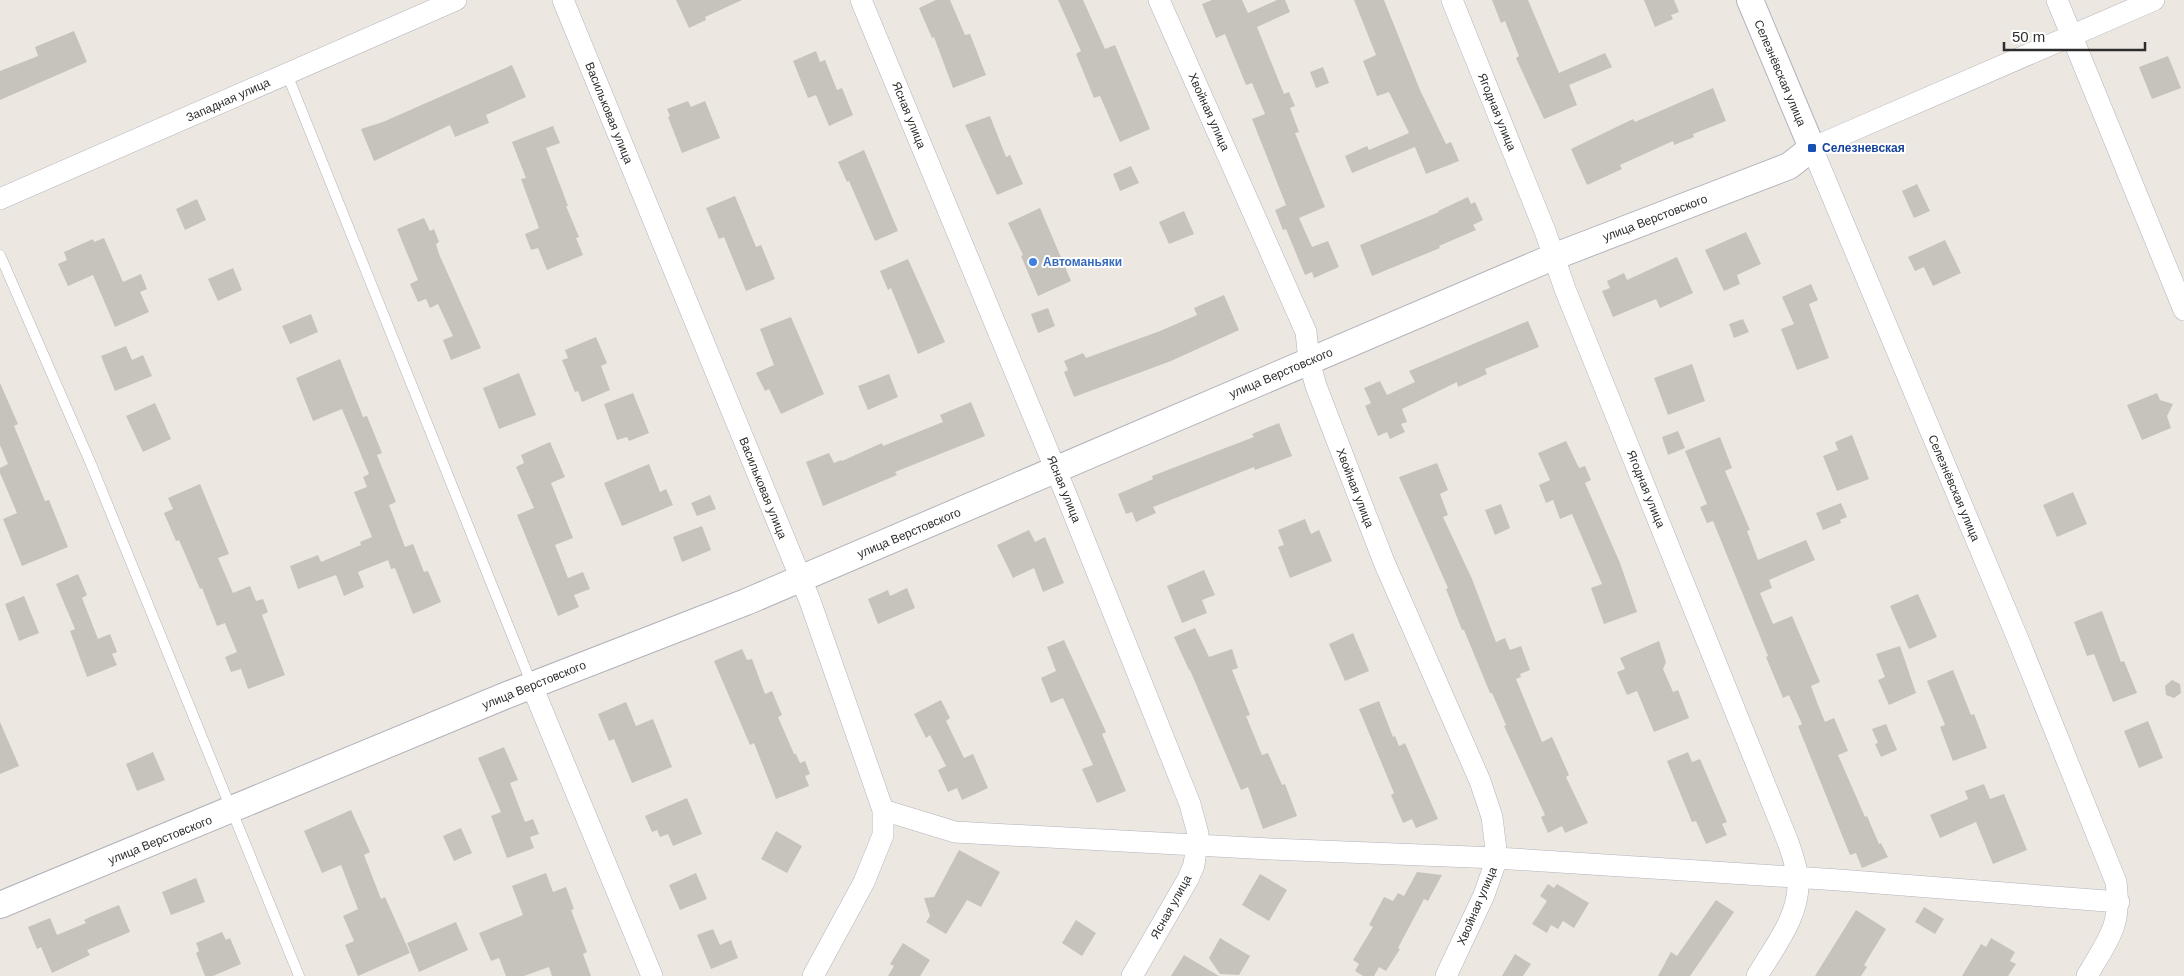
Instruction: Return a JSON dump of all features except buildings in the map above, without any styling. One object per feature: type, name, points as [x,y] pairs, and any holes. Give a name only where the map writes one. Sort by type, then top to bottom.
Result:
[{"type":"street","name":"Западная улица","points":[[0,199],[456,0]]},
{"type":"street","name":"Васильковая улица","points":[[563,0],[810,601],[883,810],[883,835],[864,882],[813,976]]},
{"type":"street","name":"Ясная улица","points":[[861,0],[1176,765],[1195,819],[1197,845],[1194,865],[1188,879],[1132,976]]},
{"type":"street","name":"Хвойная улица","points":[[1160,0],[1306,332],[1309,361],[1316,386],[1384,562],[1480,781],[1494,823],[1497,858],[1484,895],[1446,976]]},
{"type":"street","name":"Ягодная улица","points":[[1452,0],[1788,842],[1798,879],[1795,906],[1790,920],[1756,976]]},
{"type":"street","name":"Селезнёвская улица","points":[[1750,0],[2020,644],[2116,882],[2119,902],[2113,933],[2087,976]]},
{"type":"street","points":[[2057,0],[2184,310]]},
{"type":"street","points":[[1812,148],[2154,0]]},
{"type":"street","name":"улица Верстовского","points":[[0,905],[532,686],[746,602],[1554,257],[1770,175],[1789,166],[1812,148]]},
{"type":"street","points":[[532,686],[652,976]]},
{"type":"street","points":[[883,810],[956,832],[1497,858],[1798,879],[1839,880],[2119,902]]},
{"type":"lane","points":[[287,74],[532,686]]},
{"type":"lane","points":[[0,255],[91,464],[230,811],[299,976]]},
{"type":"place","name":"Селезневская","points":[[1812,148]]},
{"type":"place","name":"Автоманьяки","points":[[1033,262]]}]
